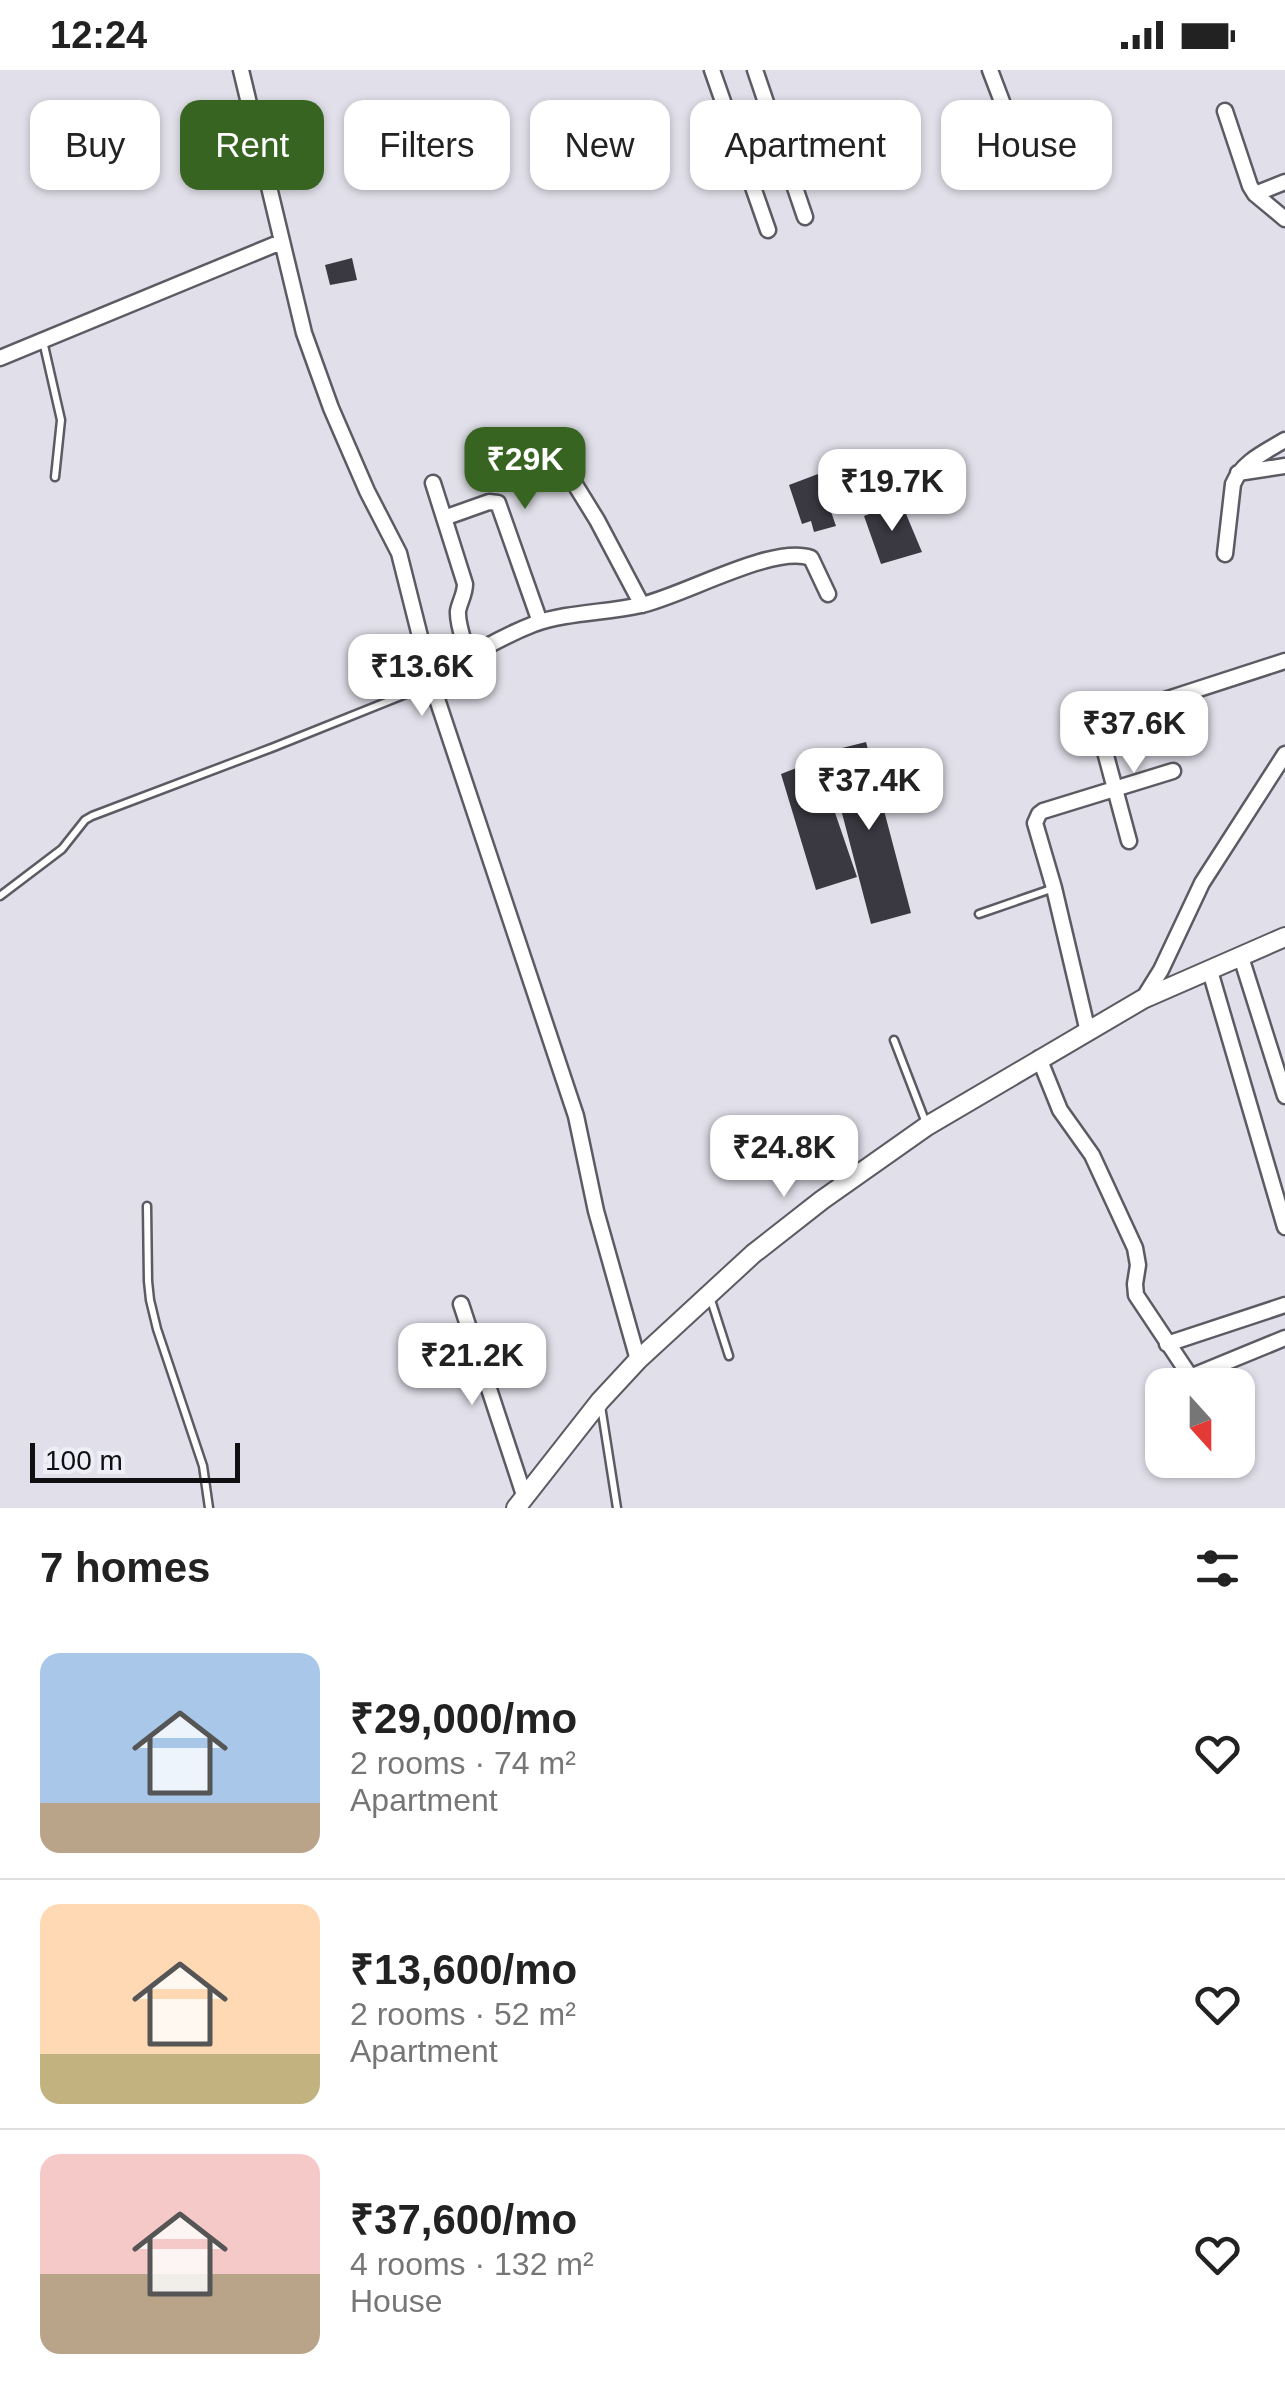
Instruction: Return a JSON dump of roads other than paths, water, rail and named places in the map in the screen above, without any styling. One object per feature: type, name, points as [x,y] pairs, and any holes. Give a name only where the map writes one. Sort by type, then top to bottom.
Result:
[{"type":"street","points":[[241,70],[304,333],[331,408],[399,553],[432,681],[576,1116],[596,1211],[638,1360]]},
{"type":"street","points":[[712,70],[768,230]]},
{"type":"street","points":[[755,70],[805,217]]},
{"type":"street","points":[[990,70],[1001,100]]},
{"type":"street","points":[[1225,111],[1255,194],[1285,219]]},
{"type":"street","points":[[1255,194],[1285,182]]},
{"type":"street","points":[[0,358],[281,242]]},
{"type":"street","points":[[1225,554],[1232,484],[1237,473],[1285,440]]},
{"type":"street","points":[[563,465],[642,605]]},
{"type":"street","points":[[1237,473],[1285,466]]},
{"type":"street","points":[[433,483],[465,584],[458,618],[468,656]]},
{"type":"street","points":[[444,518],[489,502],[498,503],[540,622]]},
{"type":"street","points":[[432,681],[468,656],[540,622],[642,605],[732,572],[794,555],[811,558],[828,594]]},
{"type":"street","points":[[1130,840],[1097,722],[1285,661]]},
{"type":"street","points":[[1144,998],[1202,884],[1285,754]]},
{"type":"street","points":[[1088,1032],[1036,818],[1043,812],[1173,771]]},
{"type":"street","points":[[520,1503],[600,1401],[638,1360],[753,1254],[808,1211],[928,1126],[1144,998],[1285,937]]},
{"type":"street","points":[[1241,957],[1285,1096]]},
{"type":"street","points":[[1210,971],[1285,1227]]},
{"type":"street","points":[[1040,1058],[1060,1110],[1092,1156],[1136,1248],[1136,1295],[1184,1368]]},
{"type":"street","points":[[461,1304],[520,1503]]},
{"type":"street","points":[[1167,1344],[1285,1305]]},
{"type":"street","points":[[1221,1368],[1285,1338]]},
{"type":"lane","points":[[42,340],[61,420],[55,477]]},
{"type":"lane","points":[[0,896],[62,848],[92,816],[274,747],[432,681]]},
{"type":"lane","points":[[979,914],[1054,888]]},
{"type":"lane","points":[[894,1040],[928,1126]]},
{"type":"lane","points":[[148,1206],[150,1300],[202,1466],[209,1508]]},
{"type":"lane","points":[[709,1294],[729,1356]]},
{"type":"lane","points":[[600,1401],[617,1508]]}]
